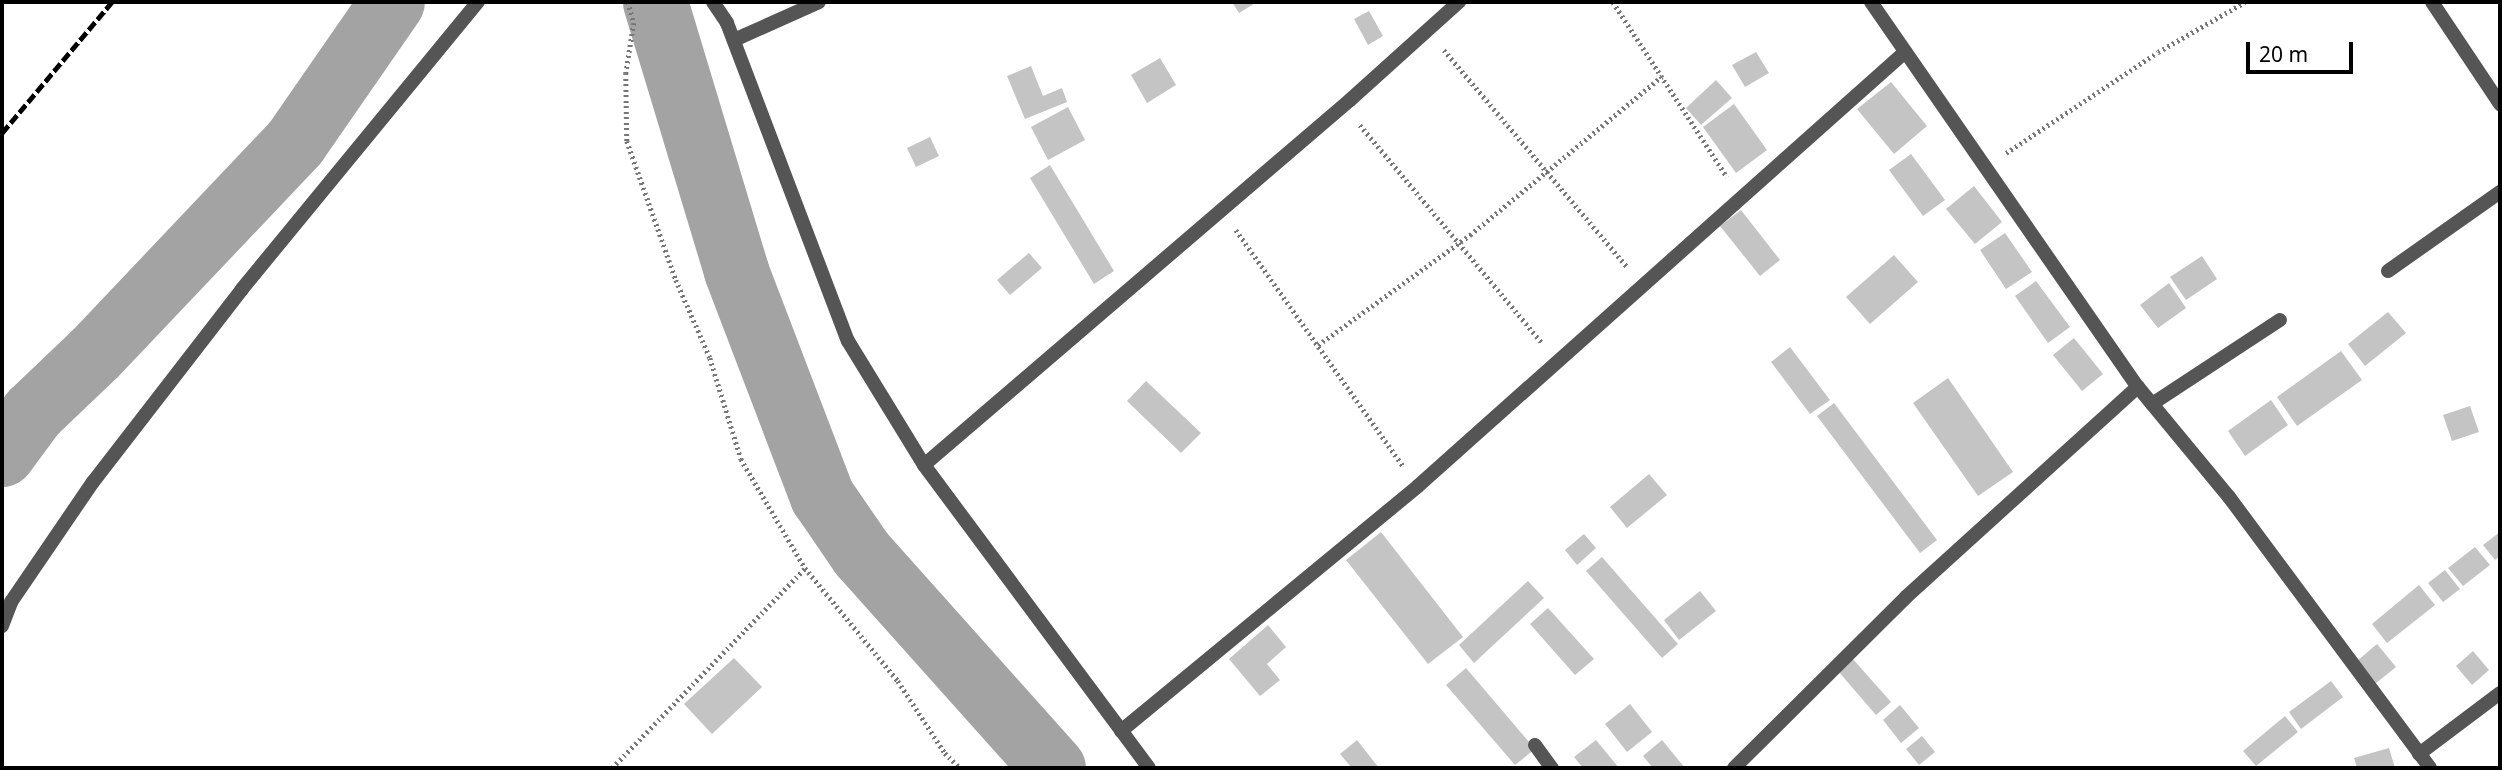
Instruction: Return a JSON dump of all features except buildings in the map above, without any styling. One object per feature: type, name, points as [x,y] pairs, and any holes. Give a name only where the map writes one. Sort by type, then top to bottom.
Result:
[{"type":"street","points":[[2,626],[11,602],[102,472],[242,289],[478,2]]},
{"type":"street","points":[[713,2],[734,40],[848,341],[924,465],[1149,768]]},
{"type":"street","points":[[734,40],[819,2]]},
{"type":"street","points":[[924,465],[1344,105],[1459,2]]},
{"type":"street","points":[[1871,2],[2138,387],[2229,497],[2430,768]]},
{"type":"street","points":[[2432,2],[2500,104]]},
{"type":"street","points":[[1121,731],[1418,486],[1905,52]]},
{"type":"street","points":[[2388,271],[2500,192]]},
{"type":"street","points":[[2152,404],[2280,320]]},
{"type":"street","points":[[1734,768],[1906,597],[2138,387]]},
{"type":"street","points":[[2419,754],[2500,693]]},
{"type":"street","points":[[1535,745],[1552,768]]},
{"type":"path","points":[[628,2],[634,23],[626,73],[627,141],[676,280],[710,358],[741,459],[805,568],[898,681],[945,753],[960,768]]},
{"type":"path","points":[[1613,2],[1740,198]]},
{"type":"path","points":[[1985,167],[2158,51],[2245,2]]},
{"type":"path","points":[[1427,30],[1643,286]]},
{"type":"path","points":[[1318,345],[1457,245],[1548,173],[1662,76]]},
{"type":"path","points":[[1344,105],[1457,245],[1558,361]]},
{"type":"path","points":[[1222,209],[1418,486]]},
{"type":"path","points":[[612,768],[805,568]]},
{"type":"waterway","points":[[2,454],[33,412],[94,354],[295,142],[392,2]]},
{"type":"waterway","points":[[655,2],[736,271],[822,496],[861,553],[1053,768]]},
{"type":"railway","points":[[2,133],[112,2]]}]
